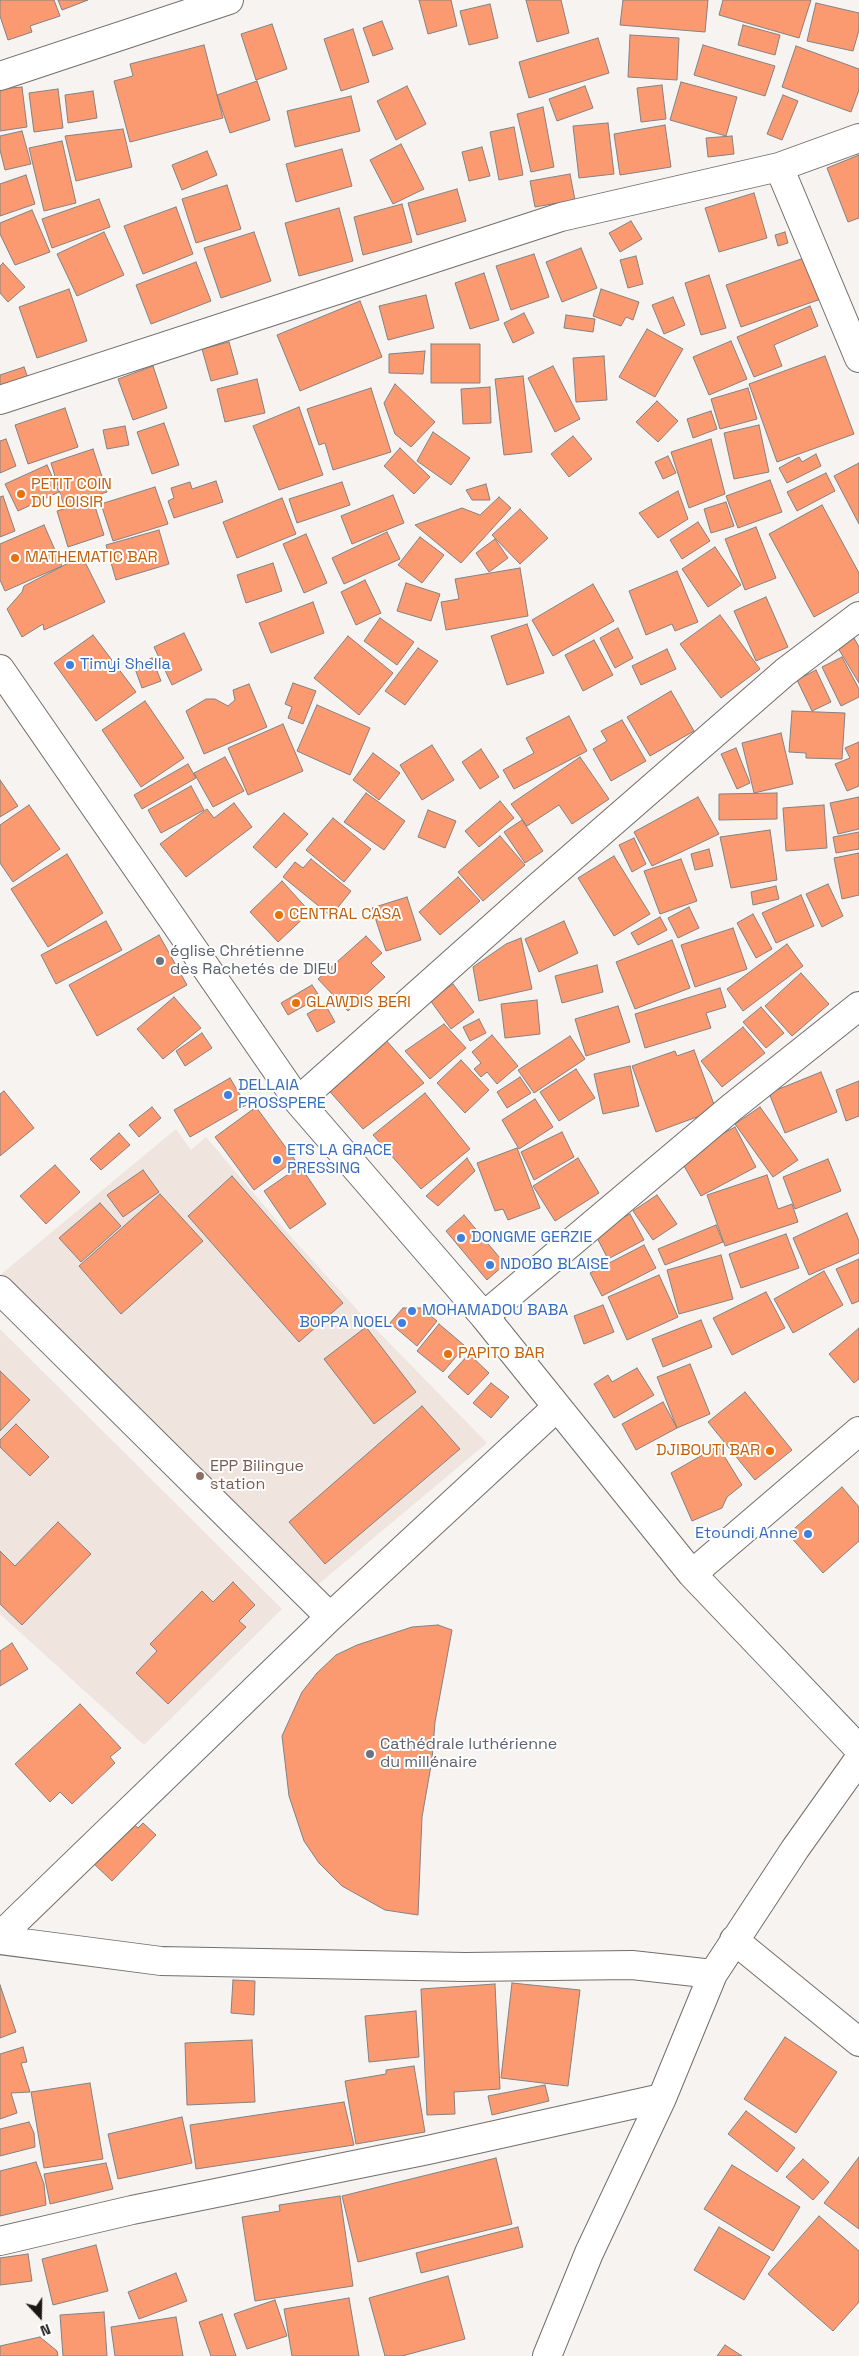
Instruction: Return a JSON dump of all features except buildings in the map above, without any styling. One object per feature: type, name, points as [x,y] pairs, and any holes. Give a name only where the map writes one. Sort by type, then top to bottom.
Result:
[{"type":"street","points":[[0,76],[229,0]]},
{"type":"street","points":[[0,400],[560,217],[779,167],[859,138]]},
{"type":"street","points":[[779,167],[859,358]]},
{"type":"street","points":[[298,1101],[537,888],[785,672],[859,616]]},
{"type":"street","points":[[0,669],[298,1101],[484,1316],[692,1574],[859,1749]]},
{"type":"street","points":[[484,1316],[731,1108],[859,1006]]},
{"type":"street","points":[[0,1290],[330,1617]]},
{"type":"street","points":[[0,1936],[330,1617],[557,1407]]},
{"type":"street","points":[[692,1574],[859,1430]]},
{"type":"street","points":[[547,2356],[589,2253],[662,2098],[713,1974],[734,1940],[859,1759]]},
{"type":"street","points":[[0,1940],[161,1961],[465,1967],[632,1965],[713,1974]]},
{"type":"street","points":[[734,1940],[859,2042]]},
{"type":"street","points":[[0,2241],[132,2210],[428,2150],[662,2098]]},
{"type":"shaded area","points":[[176,1129],[191,1150],[206,1137],[283,1228],[362,1315],[487,1443],[315,1587],[0,1275]]},
{"type":"shaded area","points":[[0,1329],[282,1609],[144,1745],[0,1614]]},
{"type":"place","name":"PETIT COIN DU LOISIR","points":[[21,494]]},
{"type":"place","name":"MATHEMATIC BAR","points":[[15,558]]},
{"type":"place","name":"Timyi Shella","points":[[70,665]]},
{"type":"place","name":"CENTRAL CASA","points":[[279,915]]},
{"type":"place","name":"église Chrétienne des Rachetés de DIEU","points":[[160,961]]},
{"type":"place","name":"GLAWDIS BERI","points":[[296,1003]]},
{"type":"place","name":"DELLAIA PROSSPERE","points":[[228,1095]]},
{"type":"place","name":"ETS LA GRACE PRESSING","points":[[277,1160]]},
{"type":"place","name":"DONGME GERZIE","points":[[461,1238]]},
{"type":"place","name":"NDOBO BLAISE","points":[[490,1265]]},
{"type":"place","name":"MOHAMADOU BABA","points":[[412,1311]]},
{"type":"place","name":"BOPPA NOEL","points":[[402,1323]]},
{"type":"place","name":"PAPITO BAR","points":[[448,1354]]},
{"type":"place","name":"DJIBOUTI BAR","points":[[770,1451]]},
{"type":"place","name":"EPP Bilingue station","points":[[200,1476]]},
{"type":"place","name":"Etoundi Anne","points":[[808,1534]]},
{"type":"place","name":"Cathédrale luthérienne du millénaire","points":[[370,1754]]}]
